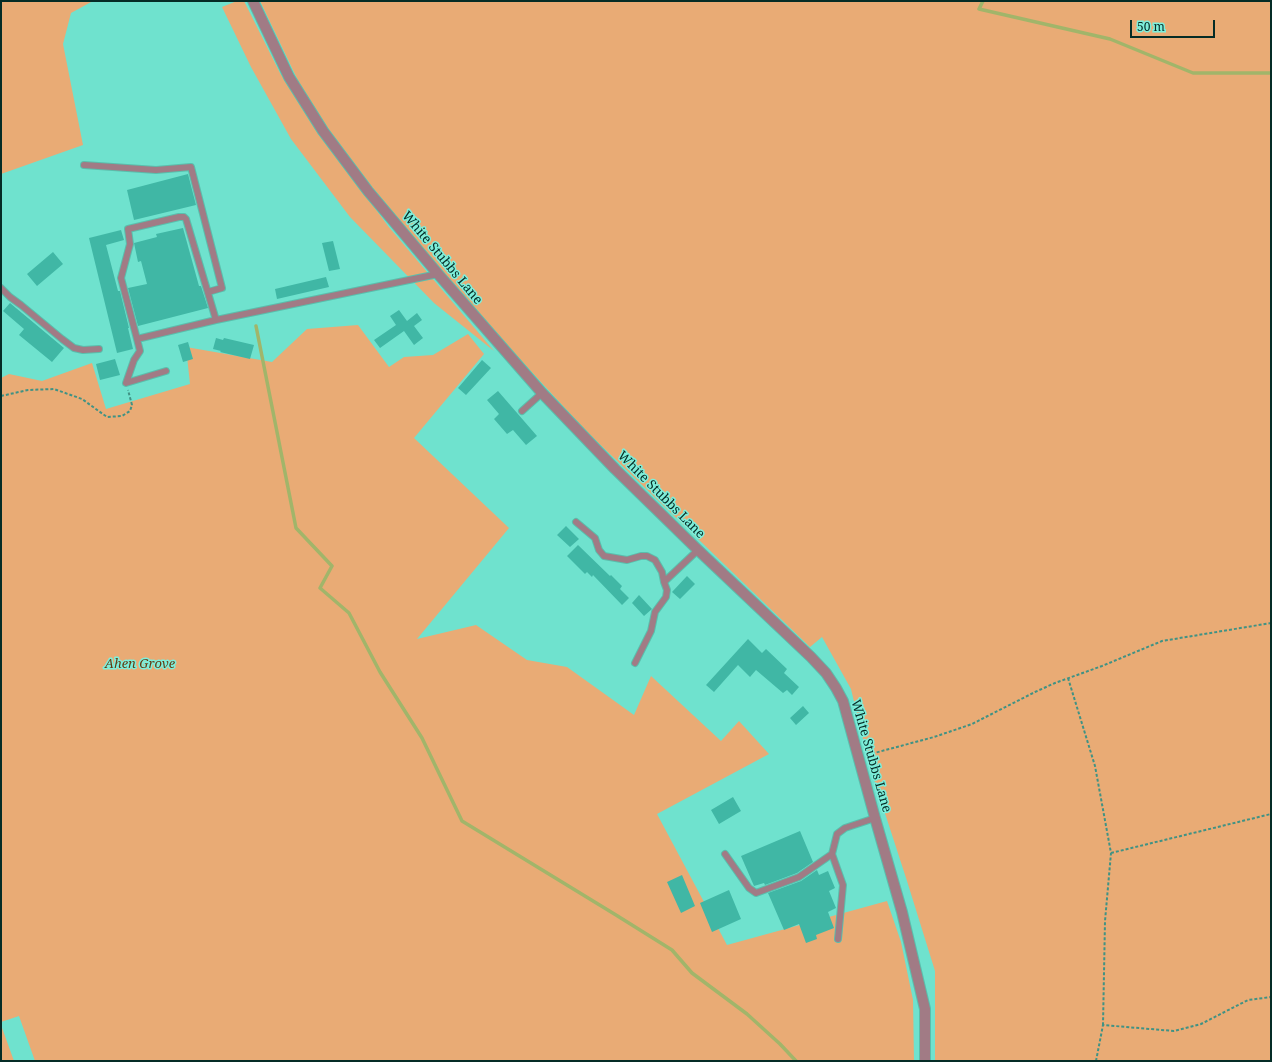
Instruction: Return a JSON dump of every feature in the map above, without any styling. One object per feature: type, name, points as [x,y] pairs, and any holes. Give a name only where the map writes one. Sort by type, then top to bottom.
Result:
[{"type":"street","name":"White Stubbs Lane","points":[[252,1],[289,77],[323,131],[368,191],[438,274],[542,393],[615,469],[805,652],[826,673],[836,688],[843,701],[902,912],[925,1009],[926,1061]]},
{"type":"lane","points":[[84,165],[156,170],[191,167],[222,288],[208,292]]},
{"type":"lane","points":[[126,383],[134,360],[140,351],[121,278],[130,244],[128,229],[179,217],[184,217],[186,219],[190,228],[216,320]]},
{"type":"lane","points":[[137,339],[216,320],[438,274]]},
{"type":"lane","points":[[1,288],[10,297],[74,348],[83,350],[99,350]]},
{"type":"lane","points":[[126,383],[166,371]]},
{"type":"lane","points":[[522,411],[542,393]]},
{"type":"lane","points":[[576,522],[595,538],[599,550],[604,556],[626,560],[647,556],[654,560],[662,572],[667,590],[666,597],[655,612],[652,631],[635,663]]},
{"type":"lane","points":[[664,582],[698,550]]},
{"type":"lane","points":[[838,939],[843,885],[832,854],[837,834],[845,828],[875,818]]},
{"type":"lane","points":[[724,854],[749,888],[756,894],[799,877],[832,854]]},
{"type":"path","points":[[1,396],[28,390],[54,389],[82,399],[107,417],[122,416],[130,411],[132,405],[126,383]]},
{"type":"path","points":[[858,757],[934,737],[972,724],[1035,692],[1162,641],[1271,623]]},
{"type":"path","points":[[1068,678],[1096,766],[1111,852],[1105,921],[1103,1025],[1096,1061]]},
{"type":"path","points":[[1111,852],[1271,814]]},
{"type":"path","points":[[1103,1025],[1174,1031],[1202,1024],[1248,1000],[1271,997]]},
{"type":"green space","points":[[1,1],[93,1],[71,13],[63,44],[83,145],[1,174]]},
{"type":"green space","points":[[237,1],[244,1],[280,73],[327,142],[388,226],[494,351],[434,303],[350,217],[291,139],[251,67],[222,7]]},
{"type":"green space","points":[[260,1],[1271,1],[1271,1061],[935,1061],[935,971],[869,764],[851,689],[822,637],[810,647],[584,429],[506,344],[372,191],[332,138],[302,89]]},
{"type":"green space","name":"Ahen Grove","points":[[358,325],[389,367],[404,357],[433,355],[468,334],[484,354],[414,438],[509,528],[417,639],[476,625],[527,660],[567,667],[634,715],[651,676],[721,741],[739,721],[769,754],[657,814],[727,945],[887,901],[901,942],[913,1000],[914,1061],[35,1061],[19,1016],[1,1022],[1,378],[9,374],[42,381],[92,363],[106,409],[190,384],[186,347],[272,362],[307,329]]},
{"type":"green space","points":[[1,1025],[14,1061],[1,1061]]},
{"type":"building","points":[[188,174],[196,205],[134,220],[127,190]]},
{"type":"building","points":[[183,228],[199,286],[201,286],[208,308],[138,326],[128,288],[147,284],[141,261],[138,262],[134,243],[157,237],[156,234]]},
{"type":"building","points":[[121,230],[124,240],[106,245],[118,291],[120,291],[133,349],[117,353],[89,238]]},
{"type":"building","points":[[333,241],[340,269],[329,271],[322,243]]},
{"type":"building","points":[[53,252],[63,264],[37,286],[27,274]]},
{"type":"building","points":[[326,277],[329,287],[277,299],[275,289]]},
{"type":"building","points":[[10,303],[64,348],[52,362],[19,335],[24,329],[3,311]]},
{"type":"building","points":[[399,310],[407,321],[417,313],[422,320],[414,326],[423,338],[414,345],[404,331],[380,348],[374,340],[396,325],[390,316]]},
{"type":"building","points":[[216,338],[223,340],[224,338],[254,345],[250,359],[213,349]]},
{"type":"building","points":[[188,342],[193,359],[183,362],[178,345]]},
{"type":"building","points":[[115,359],[120,375],[100,380],[96,364]]},
{"type":"building","points":[[482,360],[491,368],[466,395],[458,388]]},
{"type":"building","points":[[498,391],[537,436],[526,445],[513,430],[507,434],[494,419],[499,414],[487,400]]},
{"type":"building","points":[[566,526],[579,539],[570,547],[557,535]]},
{"type":"building","points":[[578,545],[622,586],[620,589],[629,598],[622,605],[593,575],[592,577],[587,572],[585,574],[567,556]]},
{"type":"building","points":[[687,576],[695,584],[680,599],[672,592]]},
{"type":"building","points":[[639,595],[652,609],[644,616],[632,603]]},
{"type":"building","points":[[748,639],[762,653],[766,649],[787,669],[784,673],[799,687],[792,695],[787,690],[783,693],[756,670],[750,677],[738,665],[714,692],[706,685]]},
{"type":"building","points":[[803,706],[809,713],[796,725],[790,718]]},
{"type":"building","points":[[733,797],[741,811],[719,824],[711,810]]},
{"type":"building","points":[[800,831],[813,862],[797,873],[765,885],[764,883],[754,886],[741,856]]},
{"type":"building","points":[[817,870],[819,875],[828,871],[835,888],[829,891],[836,908],[828,912],[834,928],[816,935],[817,939],[806,943],[799,924],[784,930],[768,893],[801,881]]},
{"type":"building","points":[[682,875],[695,906],[681,913],[667,882]]},
{"type":"building","points":[[729,890],[741,919],[712,932],[700,903]]},
{"type":"waterway","points":[[983,1],[979,9],[1110,39],[1193,73],[1271,73]]},
{"type":"waterway","points":[[256,326],[296,528],[332,566],[320,588],[349,613],[380,672],[422,738],[462,821],[672,950],[692,973],[747,1014],[796,1061]]}]
